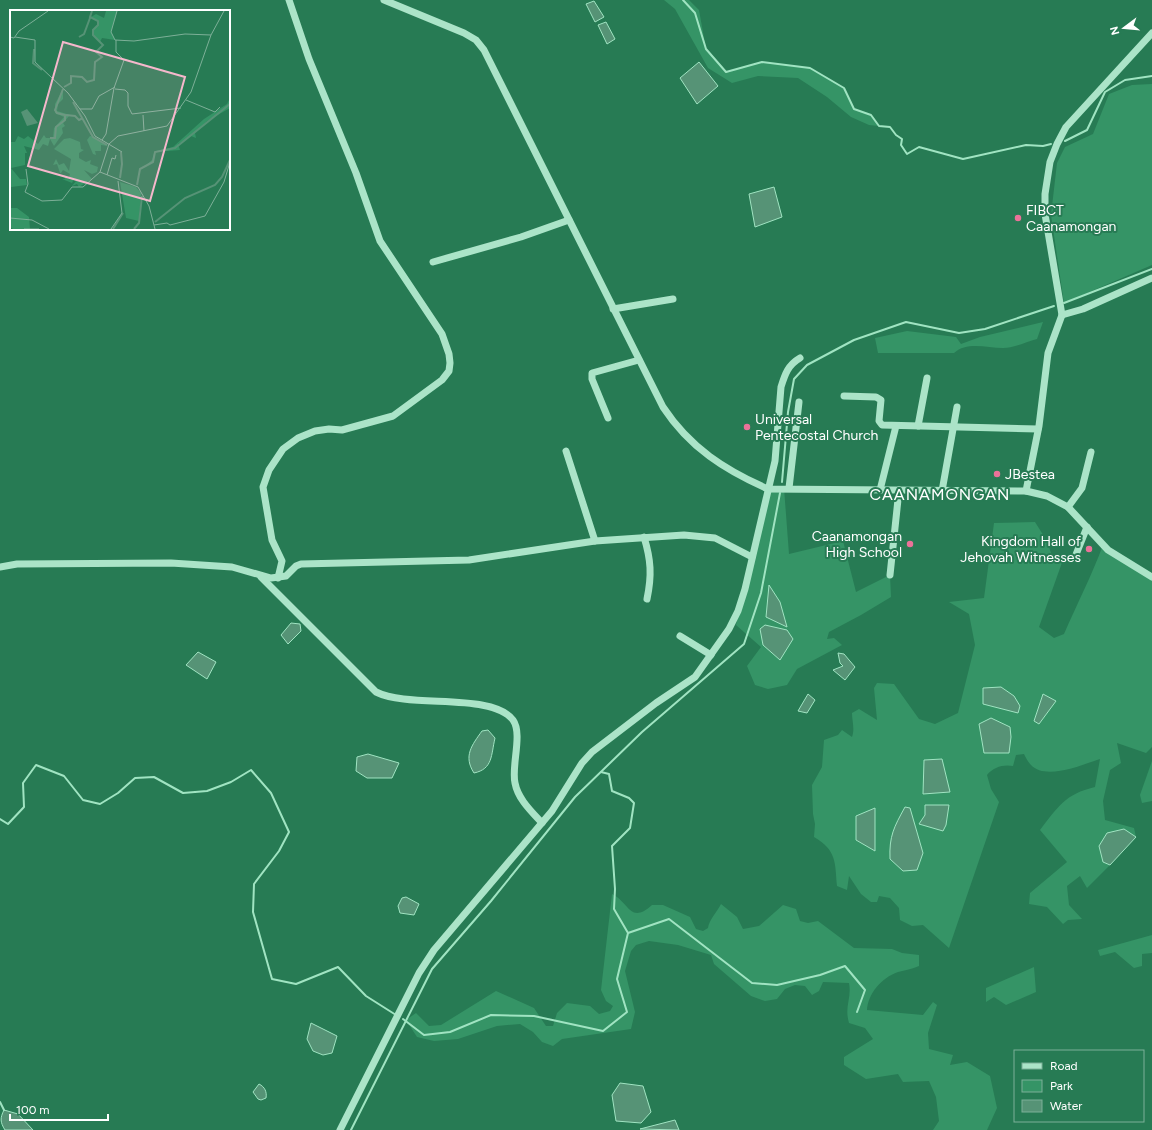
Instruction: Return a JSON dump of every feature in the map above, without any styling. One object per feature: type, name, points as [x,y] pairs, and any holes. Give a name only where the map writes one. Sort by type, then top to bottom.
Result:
[{"type":"street","points":[[278,578],[281,560],[272,540],[263,487],[266,476],[279,454],[291,441],[315,431],[329,429],[342,430],[393,416],[442,380],[449,371],[450,363],[449,354],[442,334],[392,260],[377,234],[356,173],[309,60],[289,0]]},
{"type":"street","points":[[384,0],[464,33],[476,40],[484,50],[663,407],[685,437],[710,456],[736,473],[768,489],[789,488],[1026,492],[1047,496],[1068,507],[1113,554],[1152,577]]},
{"type":"street","points":[[1026,492],[1038,428],[1048,353],[1062,315],[1045,214],[1045,194],[1050,162],[1066,127],[1152,33]]},
{"type":"street","points":[[433,262],[521,237],[569,220]]},
{"type":"street","points":[[1062,315],[1083,309],[1152,278]]},
{"type":"street","points":[[613,309],[673,300]]},
{"type":"street","points":[[340,1130],[426,962],[542,823],[561,798],[582,763],[592,752],[656,703],[695,677],[729,629],[738,611],[777,450],[783,381],[791,364],[800,358]]},
{"type":"street","points":[[608,418],[592,379],[592,373],[639,360]]},
{"type":"street","points":[[918,426],[927,378]]},
{"type":"street","points":[[844,396],[876,397],[880,399],[880,424],[953,428],[1038,428]]},
{"type":"street","points":[[789,488],[798,402]]},
{"type":"street","points":[[942,491],[957,407]]},
{"type":"street","points":[[880,490],[896,426]]},
{"type":"street","points":[[566,451],[595,541]]},
{"type":"street","points":[[1068,507],[1082,488],[1091,452]]},
{"type":"street","points":[[890,575],[898,490]]},
{"type":"street","points":[[1075,557],[1087,527]]},
{"type":"street","points":[[261,577],[278,578],[286,576],[296,566],[301,564],[469,560],[595,541],[644,537],[705,536],[725,542],[752,557]]},
{"type":"street","points":[[644,537],[652,575],[647,599]]},
{"type":"street","points":[[0,567],[17,564],[171,563],[232,567],[248,571],[261,577],[376,692],[393,699],[484,706],[500,710],[510,717],[517,730],[513,774],[515,784],[525,804],[542,823]]},
{"type":"street","points":[[680,636],[711,655]]},
{"type":"green space","points":[[664,0],[689,0],[699,10],[706,49],[726,72],[762,62],[810,68],[844,88],[854,109],[871,115],[879,126],[869,125],[851,117],[827,97],[798,78],[758,76],[732,83],[708,68],[675,9]]},
{"type":"green space","points":[[1152,84],[1152,265],[1064,303],[1051,215],[1057,163],[1065,147],[1093,134],[1109,94],[1132,85]]},
{"type":"green space","points":[[1043,322],[1037,339],[1007,348],[971,346],[959,349],[954,353],[878,353],[875,338],[907,331],[956,337],[961,344],[980,337]]},
{"type":"green space","points":[[784,488],[789,554],[843,541],[856,592],[890,575],[891,597],[829,632],[827,639],[834,638],[842,645],[797,669],[787,685],[768,689],[755,685],[747,666],[761,647],[736,625],[768,489]]},
{"type":"green space","points":[[1035,522],[1047,541],[1052,556],[1064,557],[1039,627],[1054,638],[1064,634],[1103,545],[1152,576],[1152,747],[1146,753],[1117,743],[1121,763],[1110,770],[1103,801],[1105,820],[1134,828],[1136,837],[1124,829],[1103,862],[1110,865],[1087,888],[1080,876],[1067,886],[1069,905],[1082,919],[1068,920],[1063,924],[1047,907],[1029,904],[1030,893],[1067,862],[1040,830],[1063,802],[1076,793],[1095,787],[1100,759],[1065,770],[1046,772],[1038,770],[1031,765],[1024,754],[1016,755],[1013,766],[1006,765],[999,767],[989,772],[987,775],[991,789],[999,802],[949,948],[923,925],[912,926],[900,920],[899,908],[890,898],[879,896],[877,902],[871,902],[861,894],[849,876],[847,890],[837,886],[835,864],[831,852],[822,842],[814,837],[815,824],[813,814],[812,785],[822,767],[824,740],[838,735],[842,730],[852,737],[852,713],[859,709],[877,720],[874,688],[877,683],[894,684],[919,719],[935,724],[958,713],[975,645],[969,614],[949,602],[984,598],[994,523]]},
{"type":"green space","points":[[1152,761],[1152,801],[1142,803],[1140,795]]},
{"type":"green space","points":[[612,894],[634,912],[639,913],[645,911],[652,905],[663,905],[690,917],[696,929],[703,931],[708,928],[711,919],[721,904],[737,917],[743,929],[759,926],[783,905],[796,909],[800,921],[808,923],[818,921],[854,948],[892,949],[902,953],[919,955],[919,966],[898,972],[886,978],[876,987],[870,998],[867,1010],[923,1015],[933,1002],[937,1005],[928,1033],[929,1049],[953,1055],[950,1065],[967,1062],[990,1076],[997,1108],[987,1130],[933,1130],[939,1121],[936,1097],[929,1081],[903,1082],[898,1074],[866,1079],[844,1065],[844,1057],[873,1039],[865,1028],[849,1023],[847,1012],[850,994],[849,983],[823,982],[819,991],[812,995],[805,986],[795,985],[785,989],[777,999],[765,1001],[751,996],[714,964],[711,955],[678,945],[649,941],[636,945],[631,951],[625,971],[635,1012],[631,1029],[562,1039],[553,1046],[542,1042],[533,1032],[520,1024],[497,1026],[458,1039],[434,1041],[417,1037],[406,1020],[416,1013],[429,1026],[441,1025],[496,991],[534,1008],[546,1026],[553,1026],[557,1013],[567,1003],[590,1006],[599,1014],[610,1011],[613,1006],[606,1001],[601,990]]},
{"type":"green space","points":[[1152,935],[1152,953],[1142,954],[1142,966],[1134,968],[1115,952],[1100,956],[1098,950]]},
{"type":"green space","points":[[1034,967],[1036,992],[1006,1005],[994,997],[986,1002],[986,988]]},
{"type":"water","points":[[594,1],[604,17],[595,22],[586,4]]},
{"type":"water","points":[[606,22],[615,39],[607,44],[598,25]]},
{"type":"water","points":[[699,62],[718,86],[697,104],[680,78]]},
{"type":"water","points":[[774,187],[782,217],[755,227],[749,194]]},
{"type":"water","points":[[769,585],[780,602],[787,627],[766,617]]},
{"type":"water","points":[[291,623],[300,624],[301,631],[288,644],[281,635]]},
{"type":"water","points":[[765,625],[787,630],[793,639],[780,660],[763,645],[760,629]]},
{"type":"water","points":[[198,652],[216,662],[207,679],[186,665]]},
{"type":"water","points":[[838,653],[844,654],[855,667],[845,680],[833,670],[843,666],[840,663]]},
{"type":"water","points":[[1001,687],[1014,696],[1020,706],[1018,713],[983,704],[983,688]]},
{"type":"water","points":[[808,694],[815,700],[807,713],[798,711]]},
{"type":"water","points":[[1043,694],[1056,701],[1039,724],[1034,721]]},
{"type":"water","points":[[991,718],[1010,727],[1011,737],[1009,753],[984,753],[979,724]]},
{"type":"water","points":[[488,730],[495,738],[492,755],[488,765],[485,768],[474,773],[469,761],[470,751],[482,731]]},
{"type":"water","points":[[368,754],[399,763],[392,778],[367,778],[356,771],[357,757]]},
{"type":"water","points":[[942,759],[950,792],[923,794],[924,760]]},
{"type":"water","points":[[925,805],[949,805],[946,825],[943,831],[919,824],[925,815]]},
{"type":"water","points":[[905,807],[910,808],[923,853],[917,870],[903,871],[890,859],[891,838]]},
{"type":"water","points":[[875,808],[875,851],[856,840],[856,816]]},
{"type":"water","points":[[1124,829],[1136,837],[1110,865],[1103,862],[1099,846],[1107,833]]},
{"type":"water","points":[[406,897],[419,904],[414,915],[400,913],[398,906],[402,898]]},
{"type":"water","points":[[311,1023],[337,1036],[332,1053],[323,1055],[313,1051],[307,1039]]},
{"type":"water","points":[[620,1083],[643,1086],[651,1112],[641,1123],[616,1121],[612,1095]]},
{"type":"water","points":[[259,1084],[264,1088],[266,1094],[266,1098],[261,1100],[258,1099],[253,1092]]},
{"type":"water","points":[[4,1110],[18,1114],[33,1130],[5,1130],[1,1120]]},
{"type":"water","points":[[675,1120],[679,1130],[640,1129]]},
{"type":"waterway","points":[[683,0],[695,13],[706,49],[726,72],[762,62],[810,68],[844,88],[854,109],[871,115],[879,126],[890,127],[896,135],[902,139],[901,145],[907,154],[919,147],[963,159],[1026,145],[1043,146],[1051,144]]},
{"type":"waterway","points":[[1065,141],[1087,130],[1105,92],[1125,80],[1152,76]]},
{"type":"waterway","points":[[1064,303],[1152,269]]},
{"type":"waterway","points":[[782,482],[788,412],[794,379],[807,365],[854,340],[906,322],[959,333],[985,329],[1054,306]]},
{"type":"waterway","points":[[351,1130],[432,969],[491,901],[575,797],[642,732],[744,644],[761,593],[780,493]]},
{"type":"waterway","points":[[0,819],[8,824],[24,807],[23,783],[36,765],[64,776],[83,800],[100,804],[118,793],[135,778],[154,777],[183,793],[207,791],[231,782],[251,770],[271,793],[289,832],[279,851],[254,884],[253,912],[272,979],[296,984],[338,967],[366,996],[396,1015]]},
{"type":"waterway","points":[[601,772],[609,774],[612,791],[629,798],[634,803],[630,828],[612,846],[615,889],[614,909],[628,933]]},
{"type":"waterway","points":[[403,1019],[424,1035],[450,1032],[491,1015],[534,1016],[603,1031],[627,1012],[617,979],[628,933],[669,919],[752,983],[777,985],[820,975],[845,966],[865,990],[857,1012]]},
{"type":"waterway","points":[[0,1102],[4,1110]]},
{"type":"place","name":"FIBCT Caanamongan","points":[[1018,218]]},
{"type":"place","name":"Universal Pentecostal Church","points":[[747,427]]},
{"type":"place","name":"JBestea","points":[[997,474]]},
{"type":"place","name":"Caanamongan High School","points":[[910,544]]},
{"type":"place","name":"Kingdom Hall of Jehovah Witnesses","points":[[1089,549]]},
{"type":"district","name":"CAANAMONGAN","points":[[940,494]]}]
